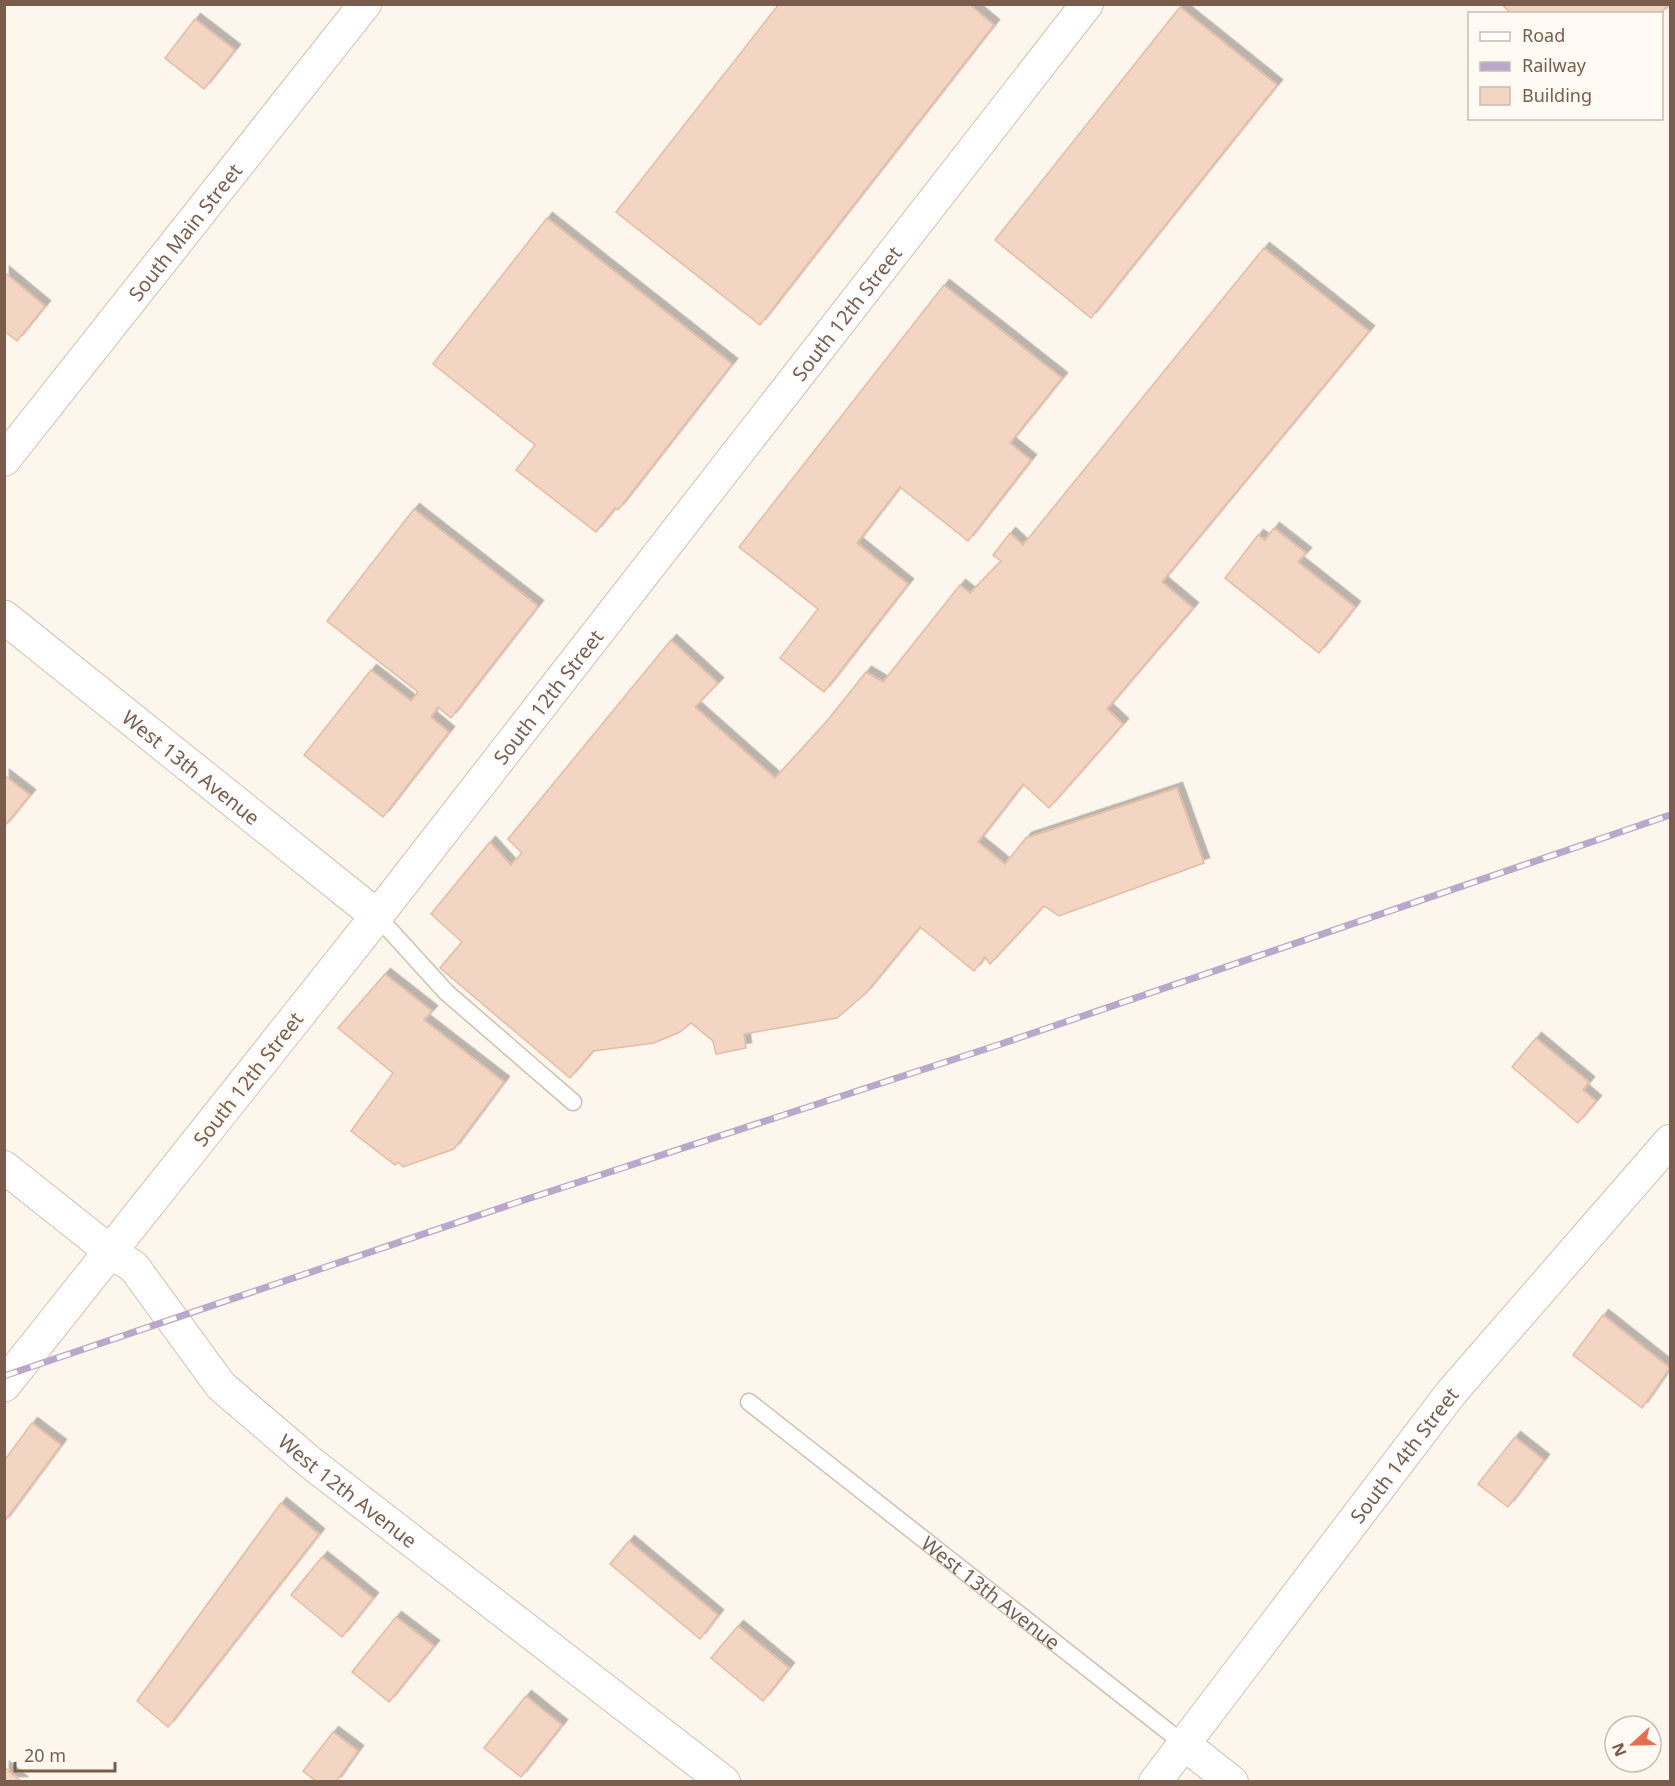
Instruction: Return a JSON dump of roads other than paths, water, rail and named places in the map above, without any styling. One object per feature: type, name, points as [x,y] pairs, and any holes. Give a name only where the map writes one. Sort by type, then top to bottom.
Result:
[{"type":"street","name":"South Main Street","points":[[4,460],[365,4]]},
{"type":"street","name":"South 12th Street","points":[[4,1385],[377,916],[1087,4]]},
{"type":"street","name":"West 13th Avenue","points":[[4,617],[377,916]]},
{"type":"street","name":"South 14th Street","points":[[1155,1782],[1451,1393],[1671,1141]]},
{"type":"street","name":"West 12th Avenue","points":[[4,1167],[111,1252],[134,1267],[220,1386],[311,1463],[724,1782]]},
{"type":"street","name":"West 13th Avenue","points":[[1184,1744],[1232,1782]]},
{"type":"lane","points":[[377,916],[446,992],[573,1102]]},
{"type":"lane","name":"West 13th Avenue","points":[[749,1401],[1184,1744]]},
{"type":"railway","points":[[4,1376],[515,1203],[1004,1043],[1670,815]]}]
